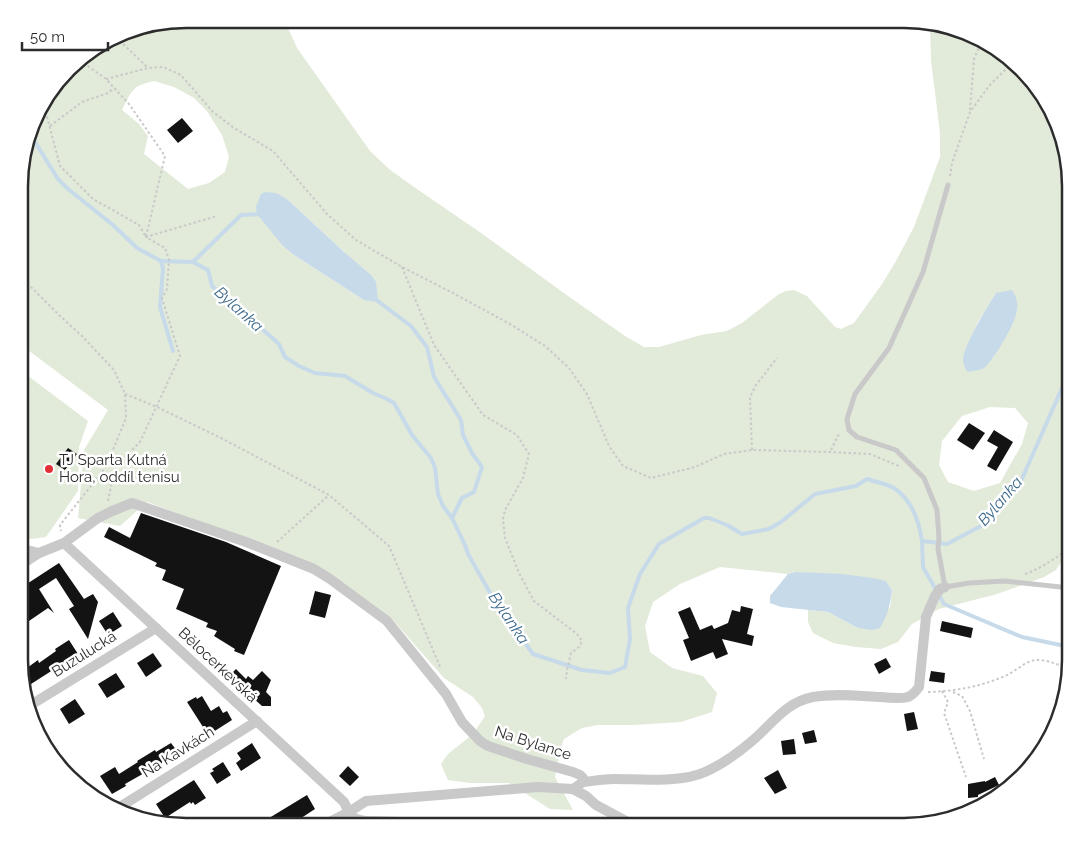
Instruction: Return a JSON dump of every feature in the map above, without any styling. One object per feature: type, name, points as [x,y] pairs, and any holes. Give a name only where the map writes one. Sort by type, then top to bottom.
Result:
[{"type":"street","name":"Na Bylance","points":[[28,560],[39,553],[64,543],[98,518],[132,503],[227,535],[314,569],[387,621],[446,694],[462,722],[480,741],[488,746],[527,759],[573,772],[582,778],[583,782]]},
{"type":"street","name":"Bělocerkevská","points":[[64,543],[344,802],[349,812]]},
{"type":"street","points":[[28,550],[39,553]]},
{"type":"street","points":[[573,789],[583,782],[611,779],[664,779],[705,772],[738,752],[782,711],[803,700],[833,695],[901,698],[909,696],[916,692],[919,686],[926,618],[940,591]]},
{"type":"street","name":"Buzulucká","points":[[34,702],[156,628]]},
{"type":"street","name":"Na Kavkách","points":[[124,805],[257,721]]},
{"type":"street","points":[[339,817],[366,801],[538,787],[573,789],[586,796],[596,805],[619,818]]},
{"type":"street","points":[[349,812],[353,817]]},
{"type":"lane","points":[[948,185],[923,272],[889,348],[855,394],[847,419],[849,430],[857,437],[896,450],[924,478],[937,510],[940,591],[969,583],[1005,581],[1061,587]]},
{"type":"path","points":[[121,42],[148,68]]},
{"type":"path","points":[[948,185],[952,163],[970,112],[974,59],[979,47]]},
{"type":"path","points":[[85,64],[106,79],[129,104],[165,156],[146,237]]},
{"type":"path","points":[[106,79],[148,68],[163,67],[181,75],[213,112],[272,152],[327,214],[356,240],[402,267],[510,324],[545,346],[569,368],[586,394],[610,446],[623,466],[651,478],[695,466],[724,454],[752,450],[870,454],[904,468]]},
{"type":"path","points":[[970,112],[989,86],[1008,67]]},
{"type":"path","points":[[50,126],[82,102],[108,94],[114,88]]},
{"type":"path","points":[[46,112],[60,166],[93,199],[139,225],[146,237],[165,248],[169,261],[167,289],[162,298],[180,356],[140,442],[122,460],[116,463],[105,515]]},
{"type":"path","points":[[146,237],[217,216]]},
{"type":"path","points":[[402,267],[434,345],[483,415],[516,435],[529,454],[523,478],[505,510],[503,520],[504,538],[519,573],[534,601],[577,634],[582,641],[579,647],[571,653],[566,679]]},
{"type":"path","points":[[28,284],[114,370],[125,394],[126,418],[106,467],[60,525],[64,543]]},
{"type":"path","points":[[752,450],[750,397],[756,385],[777,358]]},
{"type":"path","points":[[125,394],[221,438],[330,495],[389,546],[441,669]]},
{"type":"path","points":[[830,452],[847,419]]},
{"type":"path","points":[[268,551],[330,495]]},
{"type":"path","points":[[1005,581],[1038,569],[1061,554]]},
{"type":"path","points":[[916,692],[951,691],[971,688],[1011,674],[1031,661],[1038,660],[1061,666]]},
{"type":"path","points":[[942,691],[948,702],[944,713],[966,777]]},
{"type":"path","points":[[951,691],[962,696],[970,711],[984,759]]},
{"type":"green space","points":[[175,28],[288,28],[297,48],[370,151],[389,169],[625,336],[644,347],[659,347],[701,335],[727,331],[742,323],[779,294],[794,290],[807,296],[835,327],[841,329],[854,323],[882,284],[914,227],[940,157],[940,134],[931,61],[930,30],[964,40],[983,49],[1008,67],[1035,98],[1045,116],[1056,145],[1062,186],[1061,561],[1056,570],[1044,577],[997,594],[939,609],[912,624],[898,642],[881,649],[833,643],[813,633],[808,622],[808,610],[828,612],[858,628],[890,608],[892,590],[886,581],[720,567],[680,584],[653,602],[645,626],[650,652],[672,668],[703,676],[717,693],[712,712],[681,722],[598,725],[582,728],[564,739],[555,777],[573,810],[550,809],[509,783],[470,783],[448,780],[441,764],[448,754],[473,734],[485,716],[482,708],[473,697],[444,678],[393,620],[265,546],[147,502],[120,526],[78,518],[84,450],[108,410],[28,350],[29,165],[40,125],[60,89],[89,60],[106,49],[135,36]],"holes":[[[154,81],[174,87],[194,98],[207,111],[222,135],[229,157],[225,172],[209,183],[188,189],[144,154],[148,136],[139,124],[122,110],[136,87]],[[287,199],[344,252],[364,300],[283,246]],[[996,293],[1017,311],[1008,332],[993,358],[965,353],[978,322]],[[990,407],[1015,408],[1028,423],[1022,444],[1000,483],[974,491],[948,482],[939,465],[942,441],[962,416]]]},
{"type":"green space","name":"TJ Sparta Kutná Hora, oddíl tenisu","points":[[28,376],[88,421],[79,447],[78,491],[46,537],[28,538]]},
{"type":"water","points":[[265,192],[276,193],[287,199],[371,275],[376,282],[378,302],[364,300],[283,246],[257,214],[256,207],[261,194]]},
{"type":"water","points":[[1012,290],[1017,306],[1016,315],[1009,331],[984,368],[968,372],[963,363],[964,354],[976,327],[996,293]]},
{"type":"water","points":[[795,572],[842,574],[886,581],[892,590],[888,610],[880,628],[872,630],[858,628],[828,612],[781,607],[770,603],[770,596],[788,574]]},
{"type":"building","points":[[182,118],[193,131],[178,143],[167,130]]},
{"type":"building","points":[[969,423],[985,433],[973,450],[957,440]]},
{"type":"building","points":[[994,430],[1013,442],[996,471],[987,466],[998,447],[987,441]]},
{"type":"building","points":[[68,448],[77,454],[65,470],[56,464]]},
{"type":"building","points":[[141,513],[226,542],[281,566],[244,655],[234,651],[235,649],[214,636],[217,631],[206,627],[208,623],[176,609],[184,589],[162,580],[166,570],[155,566],[157,563],[104,537],[109,527],[130,538]]},
{"type":"building","points":[[59,563],[84,599],[93,594],[98,602],[88,639],[69,609],[74,606],[56,578],[39,589],[54,613],[48,608],[29,621],[28,583]]},
{"type":"building","points":[[315,591],[331,595],[325,618],[309,614]]},
{"type":"building","points":[[741,606],[753,609],[747,634],[754,636],[752,646],[722,639],[728,654],[716,659],[713,652],[691,661],[683,640],[689,638],[678,612],[690,607],[700,630],[712,625],[714,629],[728,623],[732,610],[740,612]]},
{"type":"building","points":[[113,612],[122,626],[108,635],[99,621]]},
{"type":"building","points":[[942,621],[973,628],[971,638],[940,631]]},
{"type":"building","points":[[69,640],[78,654],[31,684],[28,667],[38,660],[39,663],[56,651],[55,649]]},
{"type":"building","points":[[153,653],[162,666],[146,677],[137,663]]},
{"type":"building","points":[[886,658],[891,667],[879,674],[874,664]]},
{"type":"building","points":[[236,669],[246,679],[248,676],[253,680],[262,671],[271,680],[266,692],[271,697],[271,706],[262,706],[252,697],[250,699],[227,678]]},
{"type":"building","points":[[931,671],[945,673],[944,683],[929,681]]},
{"type":"building","points":[[116,673],[125,687],[107,698],[98,684]]},
{"type":"building","points":[[202,696],[211,711],[219,706],[223,713],[227,711],[232,720],[210,734],[205,726],[203,727],[187,702]]},
{"type":"building","points":[[75,699],[85,714],[69,724],[60,709]]},
{"type":"building","points":[[914,712],[918,729],[907,731],[904,714]]},
{"type":"building","points":[[814,730],[817,742],[805,744],[802,733]]},
{"type":"building","points":[[794,739],[796,754],[783,755],[781,741]]},
{"type":"building","points":[[171,743],[177,751],[162,763],[125,784],[126,786],[112,794],[100,776],[115,767],[119,774],[155,750],[156,752]]},
{"type":"building","points":[[252,743],[261,758],[241,771],[236,763],[241,759],[237,753]]},
{"type":"building","points":[[223,762],[231,775],[217,784],[210,773],[214,771],[212,769]]},
{"type":"building","points":[[348,766],[359,777],[350,786],[339,776]]},
{"type":"building","points":[[778,770],[787,788],[775,794],[764,778]]},
{"type":"building","points":[[995,777],[999,785],[978,795],[978,797],[968,798],[968,784],[985,782]]},
{"type":"building","points":[[194,780],[206,798],[195,805],[193,802],[191,804],[190,802],[168,816],[164,816],[156,804]]},
{"type":"building","points":[[307,795],[315,809],[302,817],[271,817]]},
{"type":"waterway","name":"Bylanka","points":[[34,141],[58,179],[113,225],[137,248],[161,261],[193,262],[208,270],[212,286],[279,344],[285,357],[315,373],[345,376],[394,403],[412,435],[431,458],[435,468],[438,494],[443,506],[452,518],[468,554],[493,598],[533,654],[582,670],[610,673],[625,667],[630,639],[628,608],[640,574],[659,544],[704,518],[727,525],[742,534],[769,529],[781,522],[815,494],[856,486],[867,479],[894,488],[906,499],[917,519],[922,541],[947,544],[981,526],[1021,481],[1062,389]]},
{"type":"waterway","points":[[193,262],[241,215],[263,214]]},
{"type":"waterway","points":[[161,261],[163,269],[160,307],[173,351]]},
{"type":"waterway","points":[[375,299],[411,326],[427,347],[434,377],[461,420],[463,435],[482,467],[474,492],[462,498],[452,518]]},
{"type":"waterway","points":[[922,541],[923,567],[944,604],[1022,637],[1061,645]]},
{"type":"place","name":"TJ Sparta Kutná Hora, oddíl tenisu","points":[[49,469]]}]
